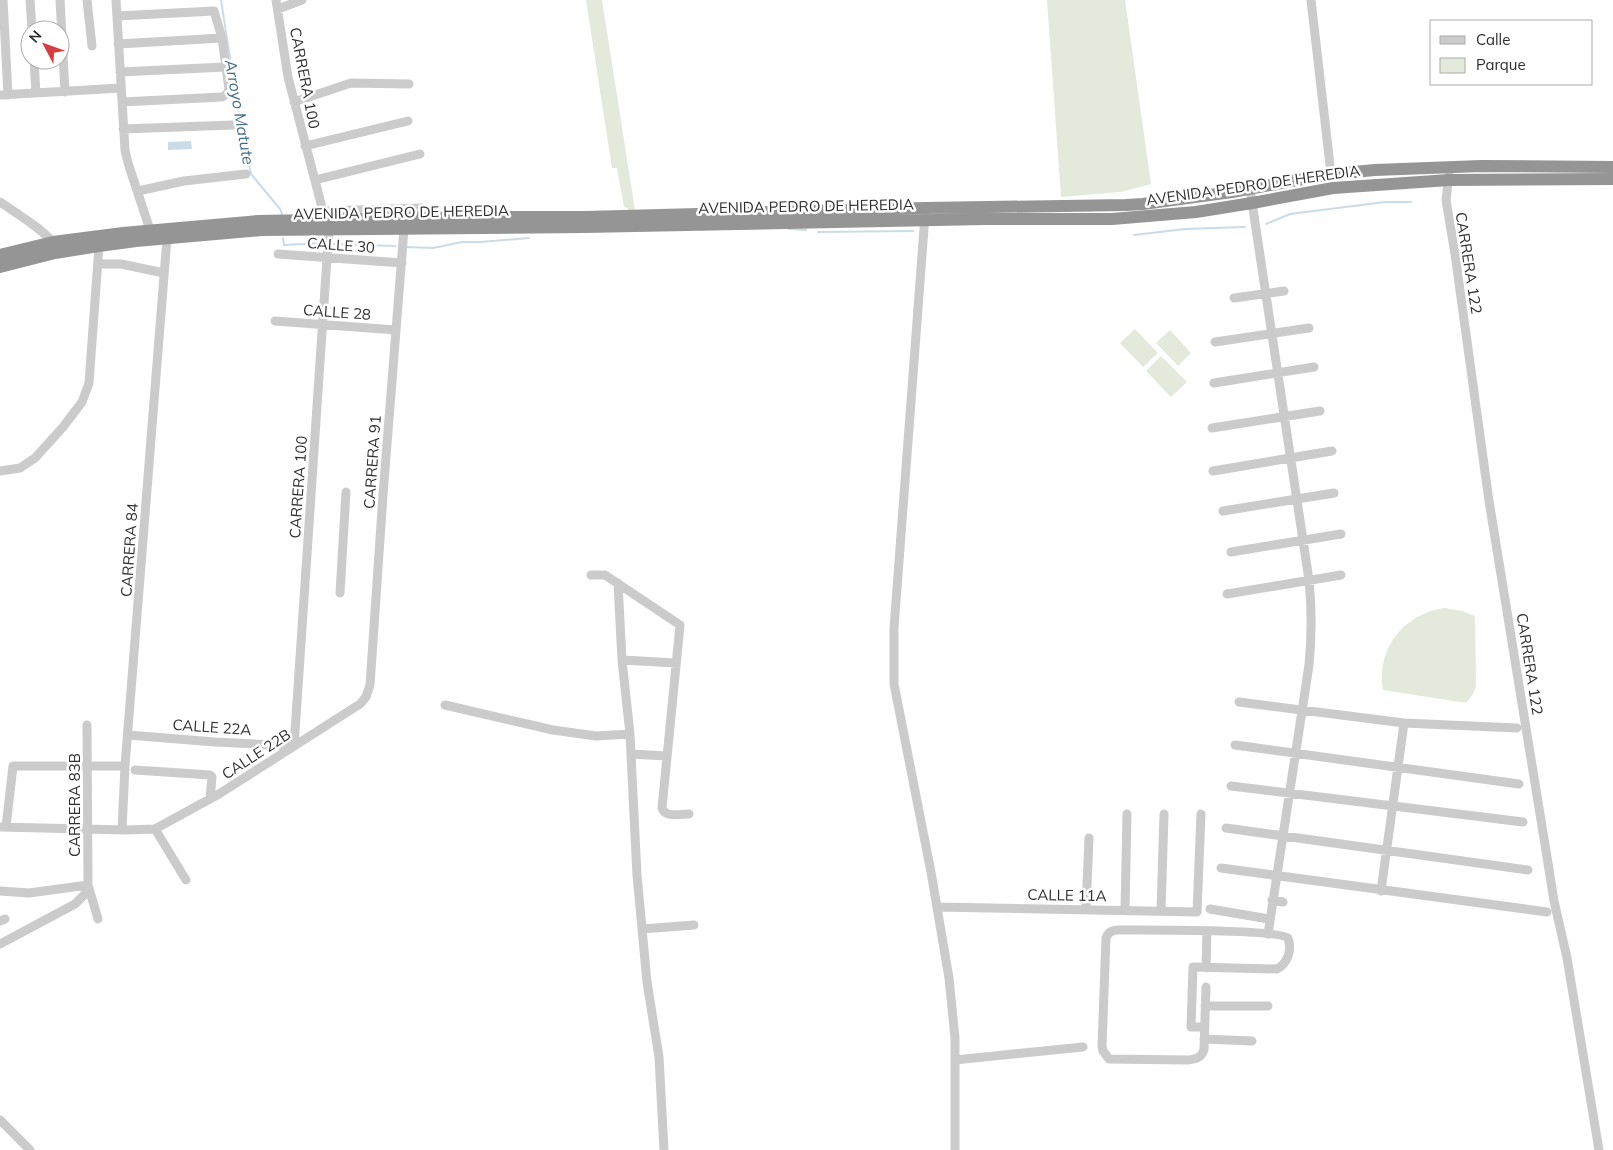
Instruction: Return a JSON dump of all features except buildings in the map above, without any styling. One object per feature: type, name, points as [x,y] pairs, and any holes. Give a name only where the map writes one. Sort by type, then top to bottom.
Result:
[{"type":"highway","name":"AVENIDA PEDRO DE HEREDIA","points":[[0,267],[54,248],[99,246],[262,230],[326,220],[404,229],[925,214],[1143,204],[1250,189],[1331,174],[1375,170],[1481,166],[1613,167]]},
{"type":"highway","name":"AVENIDA PEDRO DE HEREDIA","points":[[0,255],[54,248],[150,230],[258,221],[473,216],[925,214],[1112,219],[1196,212],[1333,188],[1449,180],[1613,179]]},
{"type":"street","points":[[3,0],[4,95],[121,88]]},
{"type":"street","points":[[30,0],[31,20]]},
{"type":"street","points":[[60,0],[65,92]]},
{"type":"street","points":[[87,0],[92,46]]},
{"type":"street","points":[[116,0],[124,130],[128,164],[150,230]]},
{"type":"street","points":[[277,4],[302,0]]},
{"type":"street","points":[[1311,0],[1331,174]]},
{"type":"street","name":"CARRERA 100","points":[[277,4],[288,77],[326,220],[327,257],[294,746]]},
{"type":"street","points":[[117,16],[214,11],[222,38],[229,90],[222,97],[122,102]]},
{"type":"street","points":[[118,44],[222,38]]},
{"type":"street","points":[[120,72],[225,67]]},
{"type":"street","points":[[35,70],[36,93]]},
{"type":"street","points":[[294,102],[351,84],[409,84]]},
{"type":"street","points":[[305,146],[408,120]]},
{"type":"street","points":[[124,130],[234,125]]},
{"type":"street","points":[[315,180],[420,154]]},
{"type":"street","name":"CARRERA 122","points":[[1448,167],[1449,180],[1446,200],[1489,501],[1550,875],[1567,958],[1599,1150]]},
{"type":"street","points":[[138,191],[184,181],[246,174]]},
{"type":"street","points":[[1250,189],[1312,606],[1312,634],[1302,709],[1268,934]]},
{"type":"street","points":[[0,202],[43,232],[54,248]]},
{"type":"street","points":[[326,220],[422,208]]},
{"type":"street","points":[[925,214],[894,628],[894,684],[949,978],[955,1060],[955,1150]]},
{"type":"street","name":"CARRERA 91","points":[[366,697],[370,685],[404,229]]},
{"type":"street","name":"CARRERA 84","points":[[122,830],[167,238]]},
{"type":"street","points":[[0,471],[20,468],[36,458],[82,402],[89,383],[99,246]]},
{"type":"street","name":"CALLE 30","points":[[278,254],[402,263]]},
{"type":"street","points":[[98,264],[121,264],[164,273]]},
{"type":"street","points":[[1234,298],[1284,291]]},
{"type":"street","name":"CALLE 28","points":[[275,321],[396,330]]},
{"type":"street","points":[[1216,342],[1309,328]]},
{"type":"street","points":[[1214,383],[1314,368]]},
{"type":"street","points":[[1212,428],[1320,411]]},
{"type":"street","points":[[1213,471],[1332,451]]},
{"type":"street","points":[[340,593],[346,492]]},
{"type":"street","points":[[1223,511],[1334,493]]},
{"type":"street","points":[[1230,552],[1341,534]]},
{"type":"street","points":[[591,575],[605,575],[680,625],[662,808],[666,814],[689,814]]},
{"type":"street","points":[[1227,594],[1341,575]]},
{"type":"street","points":[[618,583],[622,660],[630,734],[637,875],[647,982],[659,1057],[664,1150]]},
{"type":"street","points":[[622,660],[676,663]]},
{"type":"street","name":"CALLE 22B","points":[[155,829],[210,799],[360,704],[366,697]]},
{"type":"street","points":[[1239,702],[1404,723],[1517,728]]},
{"type":"street","points":[[445,705],[553,730],[596,736],[630,734]]},
{"type":"street","points":[[1381,891],[1404,723]]},
{"type":"street","name":"CARRERA 83B","points":[[87,725],[88,885],[98,919]]},
{"type":"street","name":"CALLE 22A","points":[[128,735],[294,746]]},
{"type":"street","points":[[1235,745],[1519,784]]},
{"type":"street","points":[[631,754],[666,756]]},
{"type":"street","points":[[126,766],[13,766],[3,827],[155,829],[186,880]]},
{"type":"street","points":[[135,770],[210,774],[212,777],[210,799]]},
{"type":"street","points":[[1231,786],[1523,822]]},
{"type":"street","points":[[1125,910],[1127,814]]},
{"type":"street","points":[[1161,911],[1164,814]]},
{"type":"street","name":"CALLE 11A","points":[[937,907],[1197,912],[1201,814]]},
{"type":"street","points":[[1226,828],[1528,870]]},
{"type":"street","points":[[1086,909],[1089,838]]},
{"type":"street","points":[[1221,868],[1547,912]]},
{"type":"street","points":[[0,892],[29,893],[88,885],[87,892],[75,904],[0,944]]},
{"type":"street","points":[[1272,900],[1283,902]]},
{"type":"street","points":[[1210,909],[1269,919]]},
{"type":"street","points":[[642,929],[694,925]]},
{"type":"street","points":[[1204,1027],[1191,1026],[1193,967],[1273,970],[1281,967],[1287,960],[1290,941],[1286,936],[1207,931],[1119,930],[1110,932],[1106,938],[1102,1028],[1102,1051],[1105,1056],[1115,1060],[1194,1059],[1202,1055],[1204,1039],[1206,987]]},
{"type":"street","points":[[1206,968],[1207,931]]},
{"type":"street","points":[[1205,1006],[1268,1006]]},
{"type":"street","points":[[1204,1039],[1252,1041]]},
{"type":"street","points":[[955,1060],[1083,1047]]},
{"type":"street","points":[[0,1120],[30,1150]]},
{"type":"green space","points":[[586,0],[602,0],[635,210],[629,210],[624,207],[617,168],[612,168]]},
{"type":"green space","points":[[1047,0],[1125,0],[1151,184],[1121,192],[1061,197]]},
{"type":"green space","points":[[1135,329],[1158,353],[1143,367],[1120,343]]},
{"type":"green space","points":[[1170,330],[1191,353],[1178,366],[1156,343]]},
{"type":"green space","points":[[1161,356],[1187,382],[1171,397],[1146,371]]},
{"type":"green space","points":[[1445,608],[1475,616],[1476,686],[1467,702],[1383,690],[1383,666],[1386,654],[1397,634],[1415,618],[1431,611]]},
{"type":"water","points":[[191,141],[192,149],[168,150],[168,142]]},
{"type":"waterway","name":"Arroyo Matute","points":[[221,0],[241,128],[251,174],[282,214]]},
{"type":"waterway","points":[[1266,224],[1290,214],[1385,202],[1411,202]]},
{"type":"waterway","points":[[1134,235],[1185,229],[1245,227]]},
{"type":"waterway","points":[[789,229],[806,230]]},
{"type":"waterway","points":[[818,232],[913,231]]},
{"type":"waterway","points":[[283,238],[284,245],[323,243]]},
{"type":"waterway","points":[[406,247],[433,248],[462,242],[529,238]]},
{"type":"waterway","points":[[334,244],[395,246]]}]
